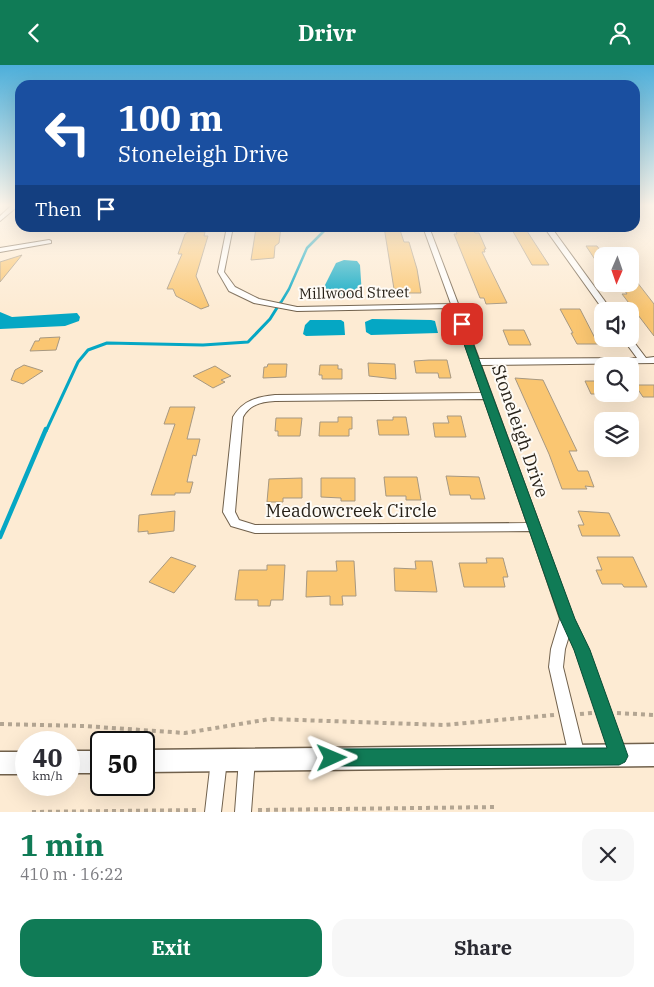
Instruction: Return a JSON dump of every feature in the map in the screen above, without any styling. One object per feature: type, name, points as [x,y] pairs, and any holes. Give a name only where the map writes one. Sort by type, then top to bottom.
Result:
[{"type":"main road","points":[[155,761],[654,755]]},
{"type":"main road","points":[[0,763],[15,763]]},
{"type":"street","name":"Millwood Street","points":[[227,241],[221,272],[232,289],[257,301],[297,309],[454,306]]},
{"type":"street","name":"Stoneleigh Drive","points":[[431,241],[567,619],[582,650],[619,756]]},
{"type":"street","points":[[557,241],[601,302]]},
{"type":"street","points":[[0,251],[48,242]]},
{"type":"street","points":[[634,347],[643,360]]},
{"type":"street","points":[[476,362],[654,360]]},
{"type":"street","name":"Meadowcreek Circle","points":[[487,395],[275,398],[250,403],[242,409],[238,417],[229,512],[235,523],[256,529],[534,527]]},
{"type":"street","points":[[567,619],[558,649],[556,667],[577,756]]},
{"type":"street","points":[[243,811],[247,759]]},
{"type":"street","points":[[213,811],[219,760]]},
{"type":"path","points":[[0,724],[84,726],[184,733],[270,719],[444,725],[567,714],[654,715]]},
{"type":"path","points":[[243,811],[496,807]]},
{"type":"path","points":[[32,812],[213,811]]},
{"type":"water","points":[[344,260],[357,261],[360,265],[362,296],[320,295],[336,263]]},
{"type":"water","points":[[0,312],[12,317],[77,313],[80,317],[79,321],[65,326],[0,329]]},
{"type":"water","points":[[372,319],[431,320],[435,321],[438,333],[371,335],[366,332],[365,322]]},
{"type":"water","points":[[310,320],[341,320],[344,322],[345,335],[306,336],[303,334],[305,325]]},
{"type":"building","points":[[183,241],[207,241],[196,276],[209,306],[201,309],[176,296],[173,289],[167,289],[182,254],[178,254]]},
{"type":"building","points":[[254,241],[279,241],[275,246],[274,258],[251,260]]},
{"type":"building","points":[[386,241],[409,242],[417,269],[421,293],[401,293],[400,289],[394,289]]},
{"type":"building","points":[[457,241],[482,241],[486,249],[484,249],[485,252],[482,252],[507,303],[486,304],[484,298],[480,298]]},
{"type":"building","points":[[518,241],[533,241],[549,265],[532,265]]},
{"type":"building","points":[[586,246],[598,247],[594,247],[594,258]]},
{"type":"building","points":[[22,255],[0,282],[0,262]]},
{"type":"building","points":[[639,285],[654,304],[654,336],[639,316],[639,302],[628,302],[622,294],[639,293]]},
{"type":"building","points":[[560,309],[580,309],[594,336],[594,344],[577,344],[571,333],[573,333]]},
{"type":"building","points":[[503,330],[524,330],[531,345],[509,345]]},
{"type":"building","points":[[60,337],[56,350],[30,351],[35,341],[39,341],[40,338]]},
{"type":"building","points":[[447,360],[451,378],[439,378],[438,373],[416,373],[414,361]]},
{"type":"building","points":[[368,363],[395,364],[396,379],[369,376]]},
{"type":"building","points":[[268,364],[287,364],[286,377],[263,378],[264,367],[267,367]]},
{"type":"building","points":[[24,365],[43,371],[23,384],[11,380],[15,370]]},
{"type":"building","points":[[320,365],[338,365],[338,369],[342,369],[342,379],[322,379],[322,375],[319,375]]},
{"type":"building","points":[[215,366],[231,376],[221,380],[225,382],[213,388],[193,376]]},
{"type":"building","points":[[515,378],[543,380],[577,451],[569,451],[578,471],[588,471],[594,487],[585,486],[587,489],[562,489],[549,454]]},
{"type":"building","points":[[585,381],[594,381],[594,394],[591,394]]},
{"type":"building","points":[[639,385],[654,385],[654,397],[643,397],[639,391]]},
{"type":"building","points":[[170,407],[195,407],[187,439],[200,439],[196,456],[193,455],[187,482],[193,482],[190,493],[151,495],[175,424],[164,424]]},
{"type":"building","points":[[447,416],[461,416],[466,437],[435,437],[433,423],[449,423]]},
{"type":"building","points":[[338,417],[352,417],[352,429],[349,429],[349,436],[319,436],[320,422],[338,422]]},
{"type":"building","points":[[393,417],[406,417],[409,435],[379,435],[377,420],[393,420]]},
{"type":"building","points":[[276,418],[302,418],[300,436],[278,436],[278,431],[275,431]]},
{"type":"building","points":[[446,476],[479,477],[485,499],[471,499],[470,495],[450,495]]},
{"type":"building","points":[[384,477],[417,477],[421,500],[406,500],[406,496],[386,496]]},
{"type":"building","points":[[302,478],[302,498],[283,498],[283,502],[267,502],[269,479]]},
{"type":"building","points":[[321,478],[355,478],[355,501],[341,501],[341,498],[321,497]]},
{"type":"building","points":[[175,511],[174,531],[148,534],[148,531],[138,532],[139,515]]},
{"type":"building","points":[[578,511],[609,513],[620,536],[582,536],[578,525],[584,525]]},
{"type":"building","points":[[171,557],[196,566],[174,593],[149,582]]},
{"type":"building","points":[[597,557],[633,557],[647,587],[624,587],[622,584],[602,584],[596,570],[602,570]]},
{"type":"building","points":[[486,558],[503,558],[508,577],[503,577],[505,587],[464,587],[459,563],[487,563]]},
{"type":"building","points":[[336,561],[354,561],[356,596],[342,596],[343,605],[330,605],[330,596],[306,597],[307,571],[337,571]]},
{"type":"building","points":[[415,561],[432,561],[437,592],[395,591],[394,568],[416,569]]},
{"type":"building","points":[[267,565],[285,565],[283,600],[271,600],[270,606],[258,606],[258,600],[235,600],[239,570],[267,570]]},
{"type":"waterway","points":[[280,304],[289,289],[307,248],[314,241]]},
{"type":"waterway","points":[[46,431],[78,362],[88,350],[107,343],[203,345],[248,342],[270,319],[280,303]]},
{"type":"waterway","points":[[0,537],[46,429]]},
{"type":"route","points":[[332,758],[619,756],[582,650],[567,619],[462,324]]}]
